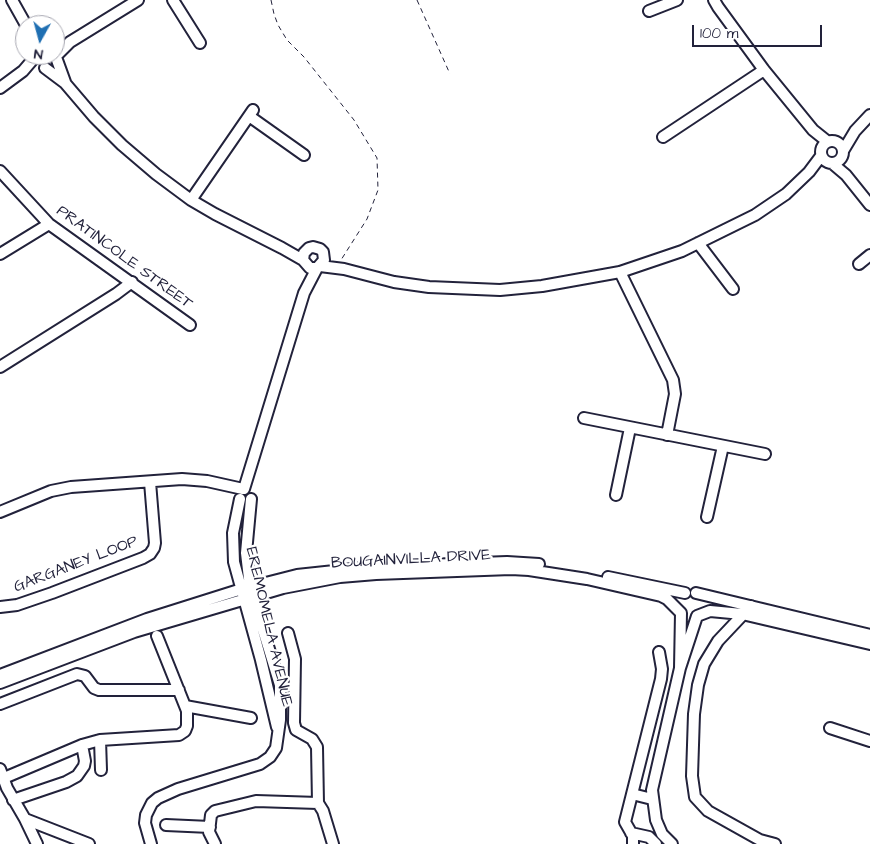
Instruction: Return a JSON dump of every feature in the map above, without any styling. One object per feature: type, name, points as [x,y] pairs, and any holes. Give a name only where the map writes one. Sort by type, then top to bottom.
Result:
[{"type":"street","points":[[12,0],[20,15]]},
{"type":"street","points":[[65,46],[138,0]]},
{"type":"street","points":[[173,0],[200,42]]},
{"type":"street","points":[[649,11],[677,0]]},
{"type":"street","points":[[714,0],[764,70],[870,205]]},
{"type":"street","points":[[0,88],[23,72],[28,65]]},
{"type":"street","points":[[40,65],[65,83],[94,117],[122,145],[156,174],[191,200],[250,233],[282,248],[310,268],[321,263],[394,282],[429,287],[500,290],[542,286],[620,272],[698,244],[755,215],[786,194],[870,115]]},
{"type":"street","points":[[23,72],[53,65]]},
{"type":"street","points":[[60,65],[65,83]]},
{"type":"street","points":[[663,137],[764,70]]},
{"type":"street","points":[[191,200],[251,113],[304,155]]},
{"type":"street","name":"PRATINCOLE STREET","points":[[0,171],[49,224],[190,325]]},
{"type":"street","points":[[0,254],[49,224]]},
{"type":"street","points":[[698,244],[733,290]]},
{"type":"street","points":[[282,248],[306,250],[313,247],[317,248],[323,252],[321,263]]},
{"type":"street","points":[[304,262],[306,250]]},
{"type":"street","points":[[859,264],[870,255]]},
{"type":"street","name":"EREMOMELA AVENUE","points":[[304,262],[304,292]]},
{"type":"street","name":"EREMOMELA AVENUE","points":[[151,844],[146,814],[152,803],[158,798],[178,789],[254,766],[267,760],[276,748],[280,710],[279,678],[234,562],[234,526],[304,292],[321,263]]},
{"type":"street","points":[[620,272],[673,380],[675,394],[667,435]]},
{"type":"street","points":[[0,367],[132,282]]},
{"type":"street","points":[[584,418],[765,454]]},
{"type":"street","points":[[616,495],[630,428]]},
{"type":"street","points":[[707,517],[723,446]]},
{"type":"street","points":[[0,512],[57,489],[150,482],[193,479],[224,486],[245,494]]},
{"type":"street","name":"GARGANEY LOOP","points":[[0,607],[17,605],[45,596],[150,554],[154,548],[155,536],[150,482]]},
{"type":"street","name":"EREMOMELA AVENUE","points":[[245,494],[247,593]]},
{"type":"street","points":[[233,545],[246,545]]},
{"type":"street","name":"BOUGAINVILLA DRIVE","points":[[0,683],[134,632],[297,575],[525,563],[552,566],[690,593],[870,635]]},
{"type":"street","name":"BOUGAINVILLA DRIVE","points":[[490,566],[587,579],[661,596],[667,599],[681,613]]},
{"type":"street","name":"BOUGAINVILLA DRIVE","points":[[0,675],[147,619],[247,593]]},
{"type":"street","points":[[672,844],[662,834],[656,820],[652,790],[680,668],[697,616],[703,606],[702,598],[690,593],[678,602],[681,613],[680,668]]},
{"type":"street","points":[[751,606],[718,641],[704,664],[698,686],[694,714],[692,776],[694,797],[708,811],[723,820],[760,840],[775,844]]},
{"type":"street","points":[[681,613],[688,617],[710,611],[742,614],[870,644]]},
{"type":"street","points":[[288,633],[295,659],[294,723],[296,730],[312,739],[317,747],[318,803],[323,811],[333,844]]},
{"type":"street","points":[[37,844],[13,800],[2,773],[100,740],[179,735],[185,731],[187,712],[157,636]]},
{"type":"street","points":[[633,844],[631,833],[625,822],[659,686],[662,669],[659,652]]},
{"type":"street","points":[[0,704],[77,674],[85,676],[94,688],[99,690],[178,690]]},
{"type":"street","points":[[659,686],[676,691]]},
{"type":"street","points":[[185,706],[251,718]]},
{"type":"street","points":[[830,728],[870,742]]},
{"type":"street","points":[[100,740],[101,770]]},
{"type":"street","points":[[13,800],[66,782],[77,776],[85,761],[82,745]]},
{"type":"street","points":[[632,794],[652,799]]},
{"type":"street","points":[[215,844],[210,827],[211,815],[215,811],[256,801],[318,803]]},
{"type":"street","points":[[25,819],[89,844]]},
{"type":"street","points":[[166,825],[210,827]]},
{"type":"street","points":[[631,833],[649,837],[656,844]]},
{"type":"path","points":[[271,0],[278,25],[287,40],[354,120],[377,158],[378,190],[367,219],[341,267]]},
{"type":"path","points":[[417,0],[450,74]]}]
